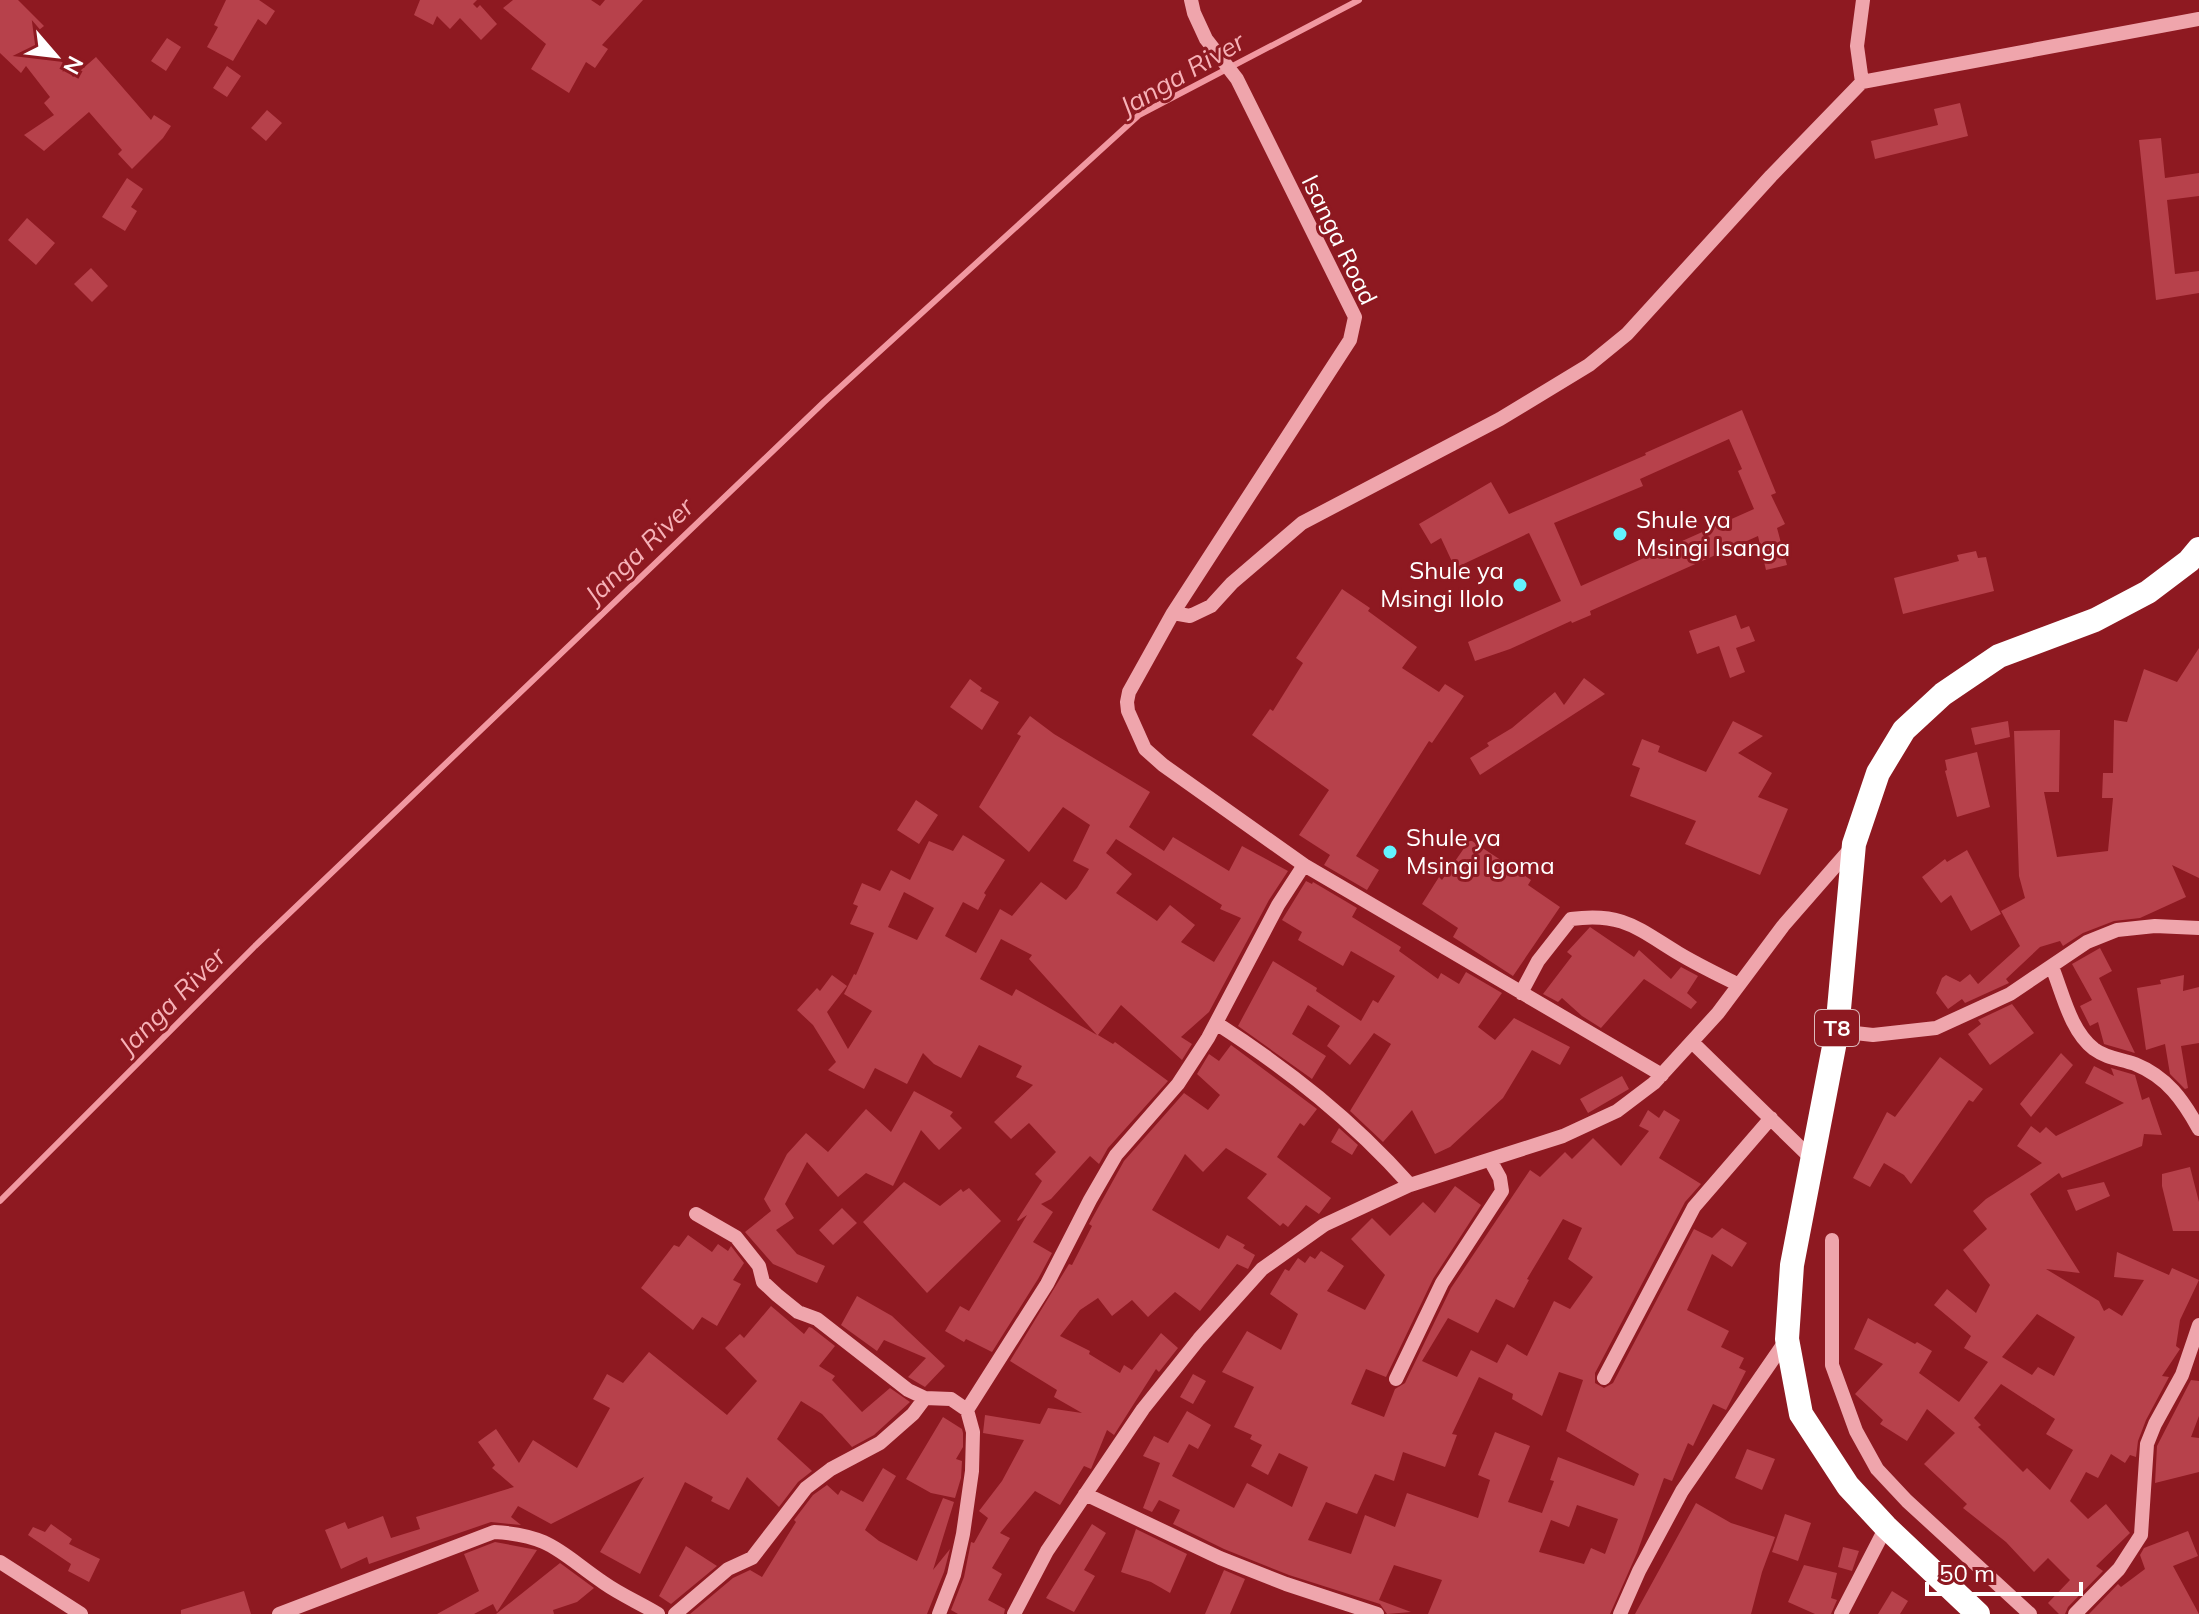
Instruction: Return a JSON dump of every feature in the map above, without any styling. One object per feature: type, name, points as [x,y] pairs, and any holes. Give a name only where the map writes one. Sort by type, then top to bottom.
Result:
[{"type":"highway","name":"T8","points":[[1978,1614],[1886,1527],[1848,1486],[1801,1414],[1787,1339],[1792,1265],[1837,1031],[1854,844],[1878,773],[1904,730],[1943,694],[1999,656],[2095,620],[2148,592],[2189,561],[2199,549]]},
{"type":"street","name":"Isanga Road","points":[[1191,0],[1206,39],[1237,79],[1355,317],[1350,340],[1173,613],[1129,692],[1128,711],[1145,749],[1304,865],[1662,1075]]},
{"type":"street","points":[[1862,82],[1857,46],[1863,0]]},
{"type":"street","points":[[1173,613],[1190,616],[1211,606],[1232,583],[1302,523],[1500,419],[1589,365],[1627,334],[1771,176],[1862,82],[2199,19]]},
{"type":"street","points":[[1014,1614],[1047,1551],[1143,1409],[1199,1339],[1262,1269],[1324,1225],[1410,1185],[1563,1136],[1617,1111],[1662,1075],[1692,1042],[1783,926],[1854,844]]},
{"type":"street","points":[[967,1410],[1047,1284],[1116,1155],[1178,1084],[1216,1023],[1278,905],[1304,865]]},
{"type":"street","points":[[1521,993],[1538,961],[1571,919],[1597,915],[1618,919],[1652,935],[1679,954],[1739,985]]},
{"type":"street","points":[[1837,1031],[1873,1035],[1936,1028],[2010,994],[2087,942],[2117,930],[2155,926],[2199,928]]},
{"type":"street","points":[[2052,967],[2079,1032],[2095,1049],[2160,1077],[2181,1098],[2199,1129]]},
{"type":"street","points":[[1216,1023],[1324,1099],[1410,1185]]},
{"type":"street","points":[[1692,1042],[1812,1159]]},
{"type":"street","points":[[1604,1378],[1694,1207],[1771,1118]]},
{"type":"street","points":[[1396,1379],[1442,1283],[1502,1191],[1500,1178],[1490,1160]]},
{"type":"street","points":[[696,1214],[736,1237],[759,1266],[763,1282],[798,1312],[817,1319],[908,1390],[925,1398],[951,1399],[967,1410],[973,1432],[972,1471],[954,1575],[939,1614]]},
{"type":"street","points":[[1832,1240],[1832,1365],[1856,1431],[1877,1469],[1907,1501],[2030,1614]]},
{"type":"street","points":[[2075,1614],[2119,1569],[2141,1535],[2147,1444],[2182,1375],[2199,1325]]},
{"type":"street","points":[[1620,1614],[1682,1491],[1787,1339]]},
{"type":"street","points":[[675,1614],[728,1569],[752,1558],[806,1488],[831,1469],[880,1443],[913,1414],[925,1398]]},
{"type":"street","points":[[1085,1494],[1220,1558],[1377,1614]]},
{"type":"street","points":[[1841,1614],[1886,1527]]},
{"type":"street","points":[[279,1614],[494,1532],[523,1533],[548,1542],[605,1583],[658,1614]]},
{"type":"street","points":[[0,1562],[81,1614]]},
{"type":"building","points":[[0,0],[18,0],[44,26],[39,30],[73,77],[96,57],[151,120],[154,115],[171,126],[132,169],[118,154],[122,150],[89,112],[44,151],[24,135],[54,115],[44,103],[50,97],[26,66],[21,73],[0,53]]},
{"type":"building","points":[[226,0],[259,0],[275,11],[266,25],[258,19],[233,61],[207,47],[218,27],[214,25]]},
{"type":"building","points":[[420,0],[477,0],[473,4],[477,8],[480,5],[497,24],[481,40],[460,18],[450,29],[437,16],[433,25],[414,15]]},
{"type":"building","points":[[513,0],[591,0],[600,6],[605,0],[643,0],[602,45],[608,49],[595,68],[586,62],[569,93],[531,69],[546,44],[503,8]]},
{"type":"building","points":[[167,38],[181,47],[166,71],[151,61]]},
{"type":"building","points":[[227,66],[241,76],[227,97],[213,88]]},
{"type":"building","points":[[1960,103],[1968,136],[1875,159],[1871,141],[1938,125],[1934,109]]},
{"type":"building","points":[[267,110],[282,123],[266,141],[251,128]]},
{"type":"building","points":[[2161,138],[2165,178],[2199,173],[2199,196],[2167,200],[2175,274],[2199,271],[2199,293],[2156,300],[2139,140]]},
{"type":"building","points":[[127,178],[143,189],[131,207],[137,211],[125,231],[102,217]]},
{"type":"building","points":[[27,218],[55,243],[36,265],[8,240]]},
{"type":"building","points":[[91,268],[108,286],[92,302],[74,284]]},
{"type":"building","points":[[1742,410],[1776,493],[1771,495],[1785,524],[1777,528],[1787,565],[1766,570],[1758,536],[1590,611],[1591,615],[1475,661],[1468,642],[1561,601],[1529,533],[1455,568],[1441,538],[1431,544],[1419,524],[1491,482],[1509,514]],"holes":[[[1729,439],[1742,469],[1738,471],[1754,509],[1581,586],[1554,523],[1643,486],[1640,479]]]},
{"type":"building","points":[[1976,551],[1978,558],[1986,557],[1994,591],[1903,614],[1894,578],[1959,561],[1957,555]]},
{"type":"building","points":[[1342,589],[1417,647],[1402,668],[1439,692],[1445,684],[1464,696],[1432,743],[1429,741],[1356,856],[1379,870],[1367,890],[1324,865],[1330,855],[1299,835],[1329,790],[1252,735],[1270,709],[1273,711],[1303,663],[1296,658]]},
{"type":"building","points":[[1736,615],[1741,629],[1749,626],[1755,641],[1736,648],[1745,672],[1730,678],[1719,646],[1697,654],[1689,631]]},
{"type":"building","points":[[2199,648],[2199,878],[2172,865],[2186,897],[2140,918],[2114,921],[2083,933],[2063,946],[2060,941],[2040,947],[2006,979],[2009,983],[1965,1003],[1962,999],[1948,1009],[1936,993],[1942,978],[1946,975],[1960,982],[1970,974],[1978,984],[2020,946],[2001,911],[2025,898],[2019,876],[2014,731],[2060,730],[2059,792],[2044,792],[2057,857],[2108,851],[2113,798],[2102,798],[2103,773],[2113,773],[2114,720],[2127,722],[2144,669],[2177,682]]},
{"type":"building","points":[[1584,678],[1605,694],[1480,775],[1470,758],[1555,692],[1564,705]]},
{"type":"building","points":[[970,679],[982,688],[980,691],[999,702],[982,730],[950,707]]},
{"type":"building","points":[[1030,716],[1150,792],[1129,827],[1164,851],[1173,837],[1229,871],[1242,846],[1288,871],[1269,900],[1209,1012],[1181,1037],[1192,1044],[1182,1060],[1121,1005],[1098,1035],[1113,1044],[1115,1042],[1168,1081],[1108,1148],[1099,1164],[1090,1156],[1051,1199],[1041,1204],[1053,1212],[1033,1242],[1052,1253],[992,1352],[945,1331],[960,1306],[969,1311],[1027,1215],[1017,1220],[1042,1181],[1035,1174],[1056,1152],[1029,1123],[1011,1139],[994,1122],[1033,1085],[1016,1077],[1022,1066],[979,1045],[961,1078],[934,1064],[923,1053],[907,1084],[875,1068],[864,1089],[828,1070],[836,1062],[813,1025],[797,1010],[817,988],[820,991],[832,975],[847,986],[827,1012],[848,1049],[872,1011],[844,994],[874,933],[850,924],[858,906],[853,904],[862,883],[880,891],[891,870],[910,880],[929,841],[953,851],[963,835],[1005,860],[984,893],[986,895],[978,910],[963,902],[945,936],[976,953],[1000,909],[1012,916],[1041,882],[1066,900],[1077,888],[1089,869],[1073,861],[1090,825],[1063,807],[1029,852],[979,807],[1021,736],[1017,734]],"holes":[[[1116,839],[1222,905],[1220,909],[1241,918],[1214,962],[1181,942],[1195,925],[1170,905],[1157,921],[1116,893],[1132,874],[1106,853]],[[904,892],[934,908],[917,940],[888,927]],[[1001,939],[1032,955],[1029,959],[1097,1035],[1016,989],[1012,996],[980,979]]]},
{"type":"building","points":[[1733,721],[1763,736],[1738,753],[1772,773],[1758,797],[1788,809],[1760,875],[1685,844],[1696,821],[1630,796],[1640,768],[1632,765],[1642,739],[1660,746],[1658,752],[1706,772]]},
{"type":"building","points":[[2008,721],[2010,737],[1975,745],[1971,728]]},
{"type":"building","points":[[1977,752],[1990,807],[1957,817],[1945,760]]},
{"type":"building","points":[[916,800],[938,815],[919,844],[897,830]]},
{"type":"building","points":[[1469,841],[1531,880],[1528,885],[1560,907],[1513,976],[1453,937],[1458,928],[1422,904],[1439,877],[1442,880]]},
{"type":"building","points":[[1967,850],[2001,914],[1971,931],[1951,895],[1941,903],[1922,877],[1945,859],[1947,862]]},
{"type":"building","points":[[1306,881],[1357,908],[1352,917],[1401,947],[1399,951],[1438,979],[1441,973],[1459,984],[1466,972],[1502,993],[1478,1027],[1495,1040],[1514,1018],[1570,1047],[1560,1065],[1532,1050],[1503,1098],[1450,1147],[1435,1154],[1412,1110],[1383,1142],[1350,1111],[1391,1044],[1374,1033],[1350,1065],[1327,1046],[1340,1026],[1308,1005],[1292,1034],[1326,1056],[1312,1079],[1238,1026],[1273,961],[1317,988],[1316,991],[1361,1021],[1373,1000],[1378,1003],[1395,976],[1351,951],[1343,966],[1298,940],[1302,932],[1282,920]]},
{"type":"building","points":[[1590,927],[1634,957],[1639,950],[1671,979],[1681,967],[1698,976],[1687,993],[1697,1002],[1691,1009],[1644,979],[1601,1028],[1562,998],[1558,1002],[1543,994],[1572,956],[1567,952]]},
{"type":"building","points":[[2100,948],[2112,971],[2099,978],[2135,1053],[2104,1044],[2098,1022],[2090,1026],[2080,1006],[2092,1000],[2072,964]]},
{"type":"building","points":[[2184,975],[2183,991],[2199,987],[2199,1043],[2181,1046],[2188,1088],[2185,1089],[2170,1074],[2165,1044],[2146,1050],[2137,988],[2161,984],[2160,980]]},
{"type":"building","points":[[2012,1004],[2034,1033],[1990,1065],[1968,1034],[1981,1024],[1978,1020]]},
{"type":"building","points":[[1231,1045],[1317,1109],[1304,1126],[1300,1123],[1277,1157],[1331,1198],[1319,1214],[1306,1205],[1288,1227],[1283,1223],[1280,1226],[1247,1198],[1267,1174],[1226,1148],[1203,1172],[1185,1154],[1152,1210],[1219,1249],[1227,1235],[1255,1255],[1248,1269],[1237,1264],[1200,1311],[1175,1292],[1148,1317],[1132,1300],[1112,1316],[1098,1298],[1080,1310],[1060,1336],[1090,1351],[1089,1354],[1120,1373],[1124,1365],[1132,1370],[1161,1333],[1178,1348],[1159,1372],[1156,1369],[1114,1435],[1107,1430],[1091,1469],[1084,1466],[1060,1505],[1035,1491],[1000,1533],[1010,1538],[992,1568],[1002,1574],[988,1600],[1005,1609],[1004,1614],[958,1614],[951,1610],[964,1577],[971,1542],[974,1543],[988,1518],[979,1511],[1002,1481],[1024,1440],[983,1433],[985,1415],[1040,1424],[1048,1408],[1082,1413],[1054,1397],[1057,1390],[1010,1361],[1069,1264],[1072,1265],[1092,1226],[1089,1224],[1124,1161],[1184,1093],[1208,1110],[1220,1095],[1197,1074],[1209,1054],[1219,1061]]},
{"type":"building","points":[[2061,1053],[2073,1065],[2031,1117],[2020,1104]]},
{"type":"building","points":[[1940,1057],[1983,1089],[1973,1102],[1969,1100],[1911,1184],[1904,1175],[1884,1163],[1870,1187],[1853,1178],[1887,1112],[1895,1117]]},
{"type":"building","points":[[2094,1066],[2114,1076],[2111,1068],[2135,1075],[2142,1100],[2149,1097],[2162,1135],[2144,1134],[2142,1146],[2062,1178],[2059,1173],[2030,1194],[2080,1273],[2046,1269],[2099,1301],[2104,1311],[2109,1308],[2122,1316],[2144,1280],[2114,1277],[2117,1252],[2169,1275],[2172,1268],[2199,1280],[2180,1320],[2176,1346],[2180,1349],[2162,1376],[2169,1377],[2146,1420],[2136,1457],[2130,1455],[2125,1463],[2111,1454],[2098,1478],[2086,1472],[2070,1501],[2088,1519],[2106,1504],[2130,1533],[2096,1566],[2103,1571],[2065,1614],[2059,1614],[2048,1603],[2070,1580],[2048,1558],[2034,1572],[2006,1542],[1963,1508],[1967,1504],[1924,1464],[1955,1433],[1927,1409],[1907,1441],[1880,1424],[1883,1420],[1855,1394],[1883,1364],[1854,1349],[1868,1318],[1915,1344],[1917,1342],[1932,1351],[1919,1373],[1959,1402],[1988,1362],[1964,1348],[1971,1336],[1934,1305],[1947,1289],[1976,1313],[1990,1285],[1963,1250],[1987,1229],[1973,1211],[1986,1199],[2042,1163],[2017,1146],[2031,1126],[2040,1133],[2046,1127],[2056,1136],[2124,1103],[2085,1083]],"holes":[[[2037,1314],[2075,1337],[2054,1376],[2038,1367],[2032,1375],[2002,1357]],[[2001,1384],[2055,1419],[2046,1434],[2073,1450],[2050,1490],[2027,1468],[2023,1472],[1978,1427],[1981,1425],[1974,1418]]]},
{"type":"building","points":[[1622,1076],[1629,1089],[1588,1113],[1580,1099]]},
{"type":"building","points":[[914,1091],[953,1112],[950,1116],[962,1128],[939,1150],[921,1130],[893,1186],[866,1173],[838,1197],[807,1162],[785,1204],[794,1218],[776,1230],[797,1254],[825,1266],[817,1283],[773,1264],[745,1232],[771,1211],[764,1199],[787,1154],[806,1133],[828,1152],[866,1109],[891,1132]]},
{"type":"building","points":[[1648,1110],[1659,1118],[1664,1110],[1680,1120],[1659,1158],[1701,1184],[1685,1202],[1595,1373],[1595,1383],[1604,1388],[1613,1383],[1694,1229],[1712,1238],[1722,1228],[1747,1243],[1732,1267],[1712,1254],[1687,1310],[1729,1331],[1721,1347],[1744,1358],[1739,1368],[1746,1371],[1726,1410],[1713,1404],[1693,1446],[1688,1443],[1672,1481],[1664,1478],[1637,1553],[1610,1614],[1428,1614],[1442,1580],[1394,1565],[1379,1600],[1411,1612],[1387,1614],[1380,1604],[1289,1575],[1173,1524],[1180,1510],[1159,1500],[1152,1512],[1143,1508],[1160,1463],[1143,1456],[1154,1436],[1168,1443],[1187,1411],[1211,1425],[1198,1449],[1189,1444],[1172,1476],[1234,1508],[1247,1483],[1292,1507],[1308,1467],[1279,1453],[1268,1475],[1251,1466],[1262,1445],[1250,1439],[1252,1435],[1234,1427],[1254,1387],[1222,1372],[1247,1331],[1281,1350],[1298,1314],[1270,1294],[1285,1269],[1289,1271],[1298,1258],[1305,1263],[1310,1256],[1315,1259],[1321,1251],[1344,1266],[1327,1291],[1365,1310],[1385,1275],[1351,1239],[1372,1218],[1390,1236],[1423,1202],[1435,1213],[1455,1186],[1481,1205],[1433,1279],[1386,1377],[1366,1369],[1351,1404],[1384,1417],[1395,1389],[1405,1383],[1451,1288],[1530,1170],[1540,1177],[1565,1152],[1572,1159],[1593,1138],[1621,1166],[1649,1131],[1639,1126]],"holes":[[[1563,1219],[1582,1228],[1568,1259],[1593,1277],[1570,1309],[1554,1301],[1527,1356],[1507,1344],[1497,1363],[1471,1350],[1457,1377],[1422,1361],[1448,1318],[1478,1333],[1496,1299],[1514,1308],[1527,1279]],[[1559,1372],[1583,1380],[1566,1431],[1639,1474],[1634,1486],[1558,1457],[1550,1480],[1554,1481],[1542,1513],[1508,1502],[1530,1446],[1495,1432],[1478,1475],[1490,1480],[1478,1518],[1407,1493],[1395,1527],[1365,1515],[1351,1554],[1308,1540],[1326,1502],[1357,1514],[1375,1474],[1394,1481],[1403,1452],[1445,1467],[1457,1435],[1452,1434],[1479,1377],[1513,1394],[1512,1399],[1542,1416]],[[1577,1505],[1618,1519],[1605,1554],[1591,1548],[1584,1564],[1539,1552],[1551,1520],[1569,1527]]]},
{"type":"building","points":[[1339,1128],[1358,1145],[1352,1155],[1331,1142]]},
{"type":"building","points":[[2190,1167],[2199,1202],[2199,1231],[2173,1231],[2162,1174]]},
{"type":"building","points":[[904,1182],[940,1206],[961,1189],[963,1192],[969,1188],[1001,1221],[927,1293],[863,1222]]},
{"type":"building","points":[[2104,1182],[2110,1196],[2076,1211],[2067,1190]]},
{"type":"building","points":[[842,1208],[857,1223],[833,1245],[819,1230]]},
{"type":"building","points":[[688,1235],[712,1252],[718,1244],[728,1251],[731,1246],[744,1263],[733,1280],[741,1284],[717,1326],[702,1317],[693,1330],[641,1288],[674,1245],[679,1247]]},
{"type":"building","points":[[857,1296],[892,1316],[945,1366],[925,1387],[908,1377],[926,1358],[884,1340],[877,1351],[841,1325]]},
{"type":"building","points":[[771,1306],[804,1334],[809,1327],[812,1328],[835,1346],[819,1366],[835,1376],[832,1380],[862,1412],[890,1388],[910,1402],[874,1435],[852,1447],[822,1414],[801,1401],[777,1439],[812,1471],[798,1482],[779,1507],[747,1477],[729,1510],[685,1482],[640,1574],[600,1552],[644,1477],[551,1524],[518,1506],[511,1517],[521,1525],[491,1522],[369,1564],[367,1557],[341,1569],[325,1530],[345,1522],[348,1529],[383,1516],[391,1538],[420,1529],[416,1517],[514,1487],[492,1468],[495,1465],[478,1442],[496,1429],[519,1463],[533,1440],[577,1468],[610,1408],[593,1399],[607,1374],[623,1383],[649,1352],[727,1415],[757,1381],[725,1348],[740,1334],[744,1338]]},
{"type":"building","points":[[1193,1374],[1206,1381],[1193,1404],[1180,1397]]},
{"type":"building","points":[[2191,1380],[2199,1381],[2199,1416],[2191,1437],[2199,1438],[2199,1472],[2155,1483],[2157,1446]]},
{"type":"building","points":[[943,1417],[962,1429],[963,1433],[963,1447],[956,1459],[962,1461],[955,1498],[931,1493],[906,1479]]},
{"type":"building","points":[[1747,1449],[1775,1459],[1762,1490],[1735,1478]]},
{"type":"building","points":[[883,1468],[896,1476],[865,1530],[917,1561],[943,1498],[954,1502],[933,1570],[950,1549],[927,1614],[690,1614],[733,1578],[750,1570],[762,1577],[796,1522],[794,1520],[813,1495],[827,1485],[838,1495],[841,1490],[863,1502]]},
{"type":"building","points":[[1696,1503],[1731,1523],[1775,1537],[1751,1614],[1635,1614]]},
{"type":"building","points":[[1785,1514],[1811,1523],[1798,1561],[1772,1552]]},
{"type":"building","points":[[51,1524],[72,1539],[69,1544],[100,1559],[89,1582],[68,1571],[71,1564],[28,1535],[33,1527],[45,1532]]},
{"type":"building","points":[[1092,1524],[1106,1533],[1084,1570],[1095,1576],[1074,1612],[1046,1598]]},
{"type":"building","points":[[1136,1529],[1187,1554],[1170,1593],[1151,1582],[1121,1572]]},
{"type":"building","points":[[2188,1531],[2198,1556],[2173,1566],[2199,1614],[2089,1614],[2118,1584],[2121,1587],[2145,1569],[2140,1555],[2144,1548]]},
{"type":"building","points":[[495,1542],[537,1550],[497,1612],[493,1604],[474,1614],[437,1614],[479,1591],[464,1554]]},
{"type":"building","points":[[686,1546],[717,1566],[671,1604],[659,1596]]},
{"type":"building","points":[[1843,1547],[1859,1551],[1852,1571],[1838,1567]]},
{"type":"building","points":[[560,1563],[594,1588],[577,1602],[553,1610],[554,1614],[496,1614]]},
{"type":"building","points":[[1804,1565],[1837,1573],[1831,1598],[1837,1600],[1831,1614],[1815,1614],[1788,1602]]},
{"type":"building","points":[[1224,1570],[1245,1579],[1230,1614],[1205,1614]]},
{"type":"building","points":[[244,1591],[251,1614],[181,1614],[181,1610]]},
{"type":"building","points":[[1892,1591],[1908,1601],[1900,1614],[1878,1614]]},
{"type":"waterway","name":"Janga River","points":[[0,1201],[255,946],[824,402],[1139,115],[1359,0]]},
{"type":"place","name":"Shule ya Msingi Isanga","points":[[1620,534]]},
{"type":"place","name":"Shule ya Msingi Ilolo","points":[[1520,585]]},
{"type":"place","name":"Shule ya Msingi Igoma","points":[[1390,852]]}]
